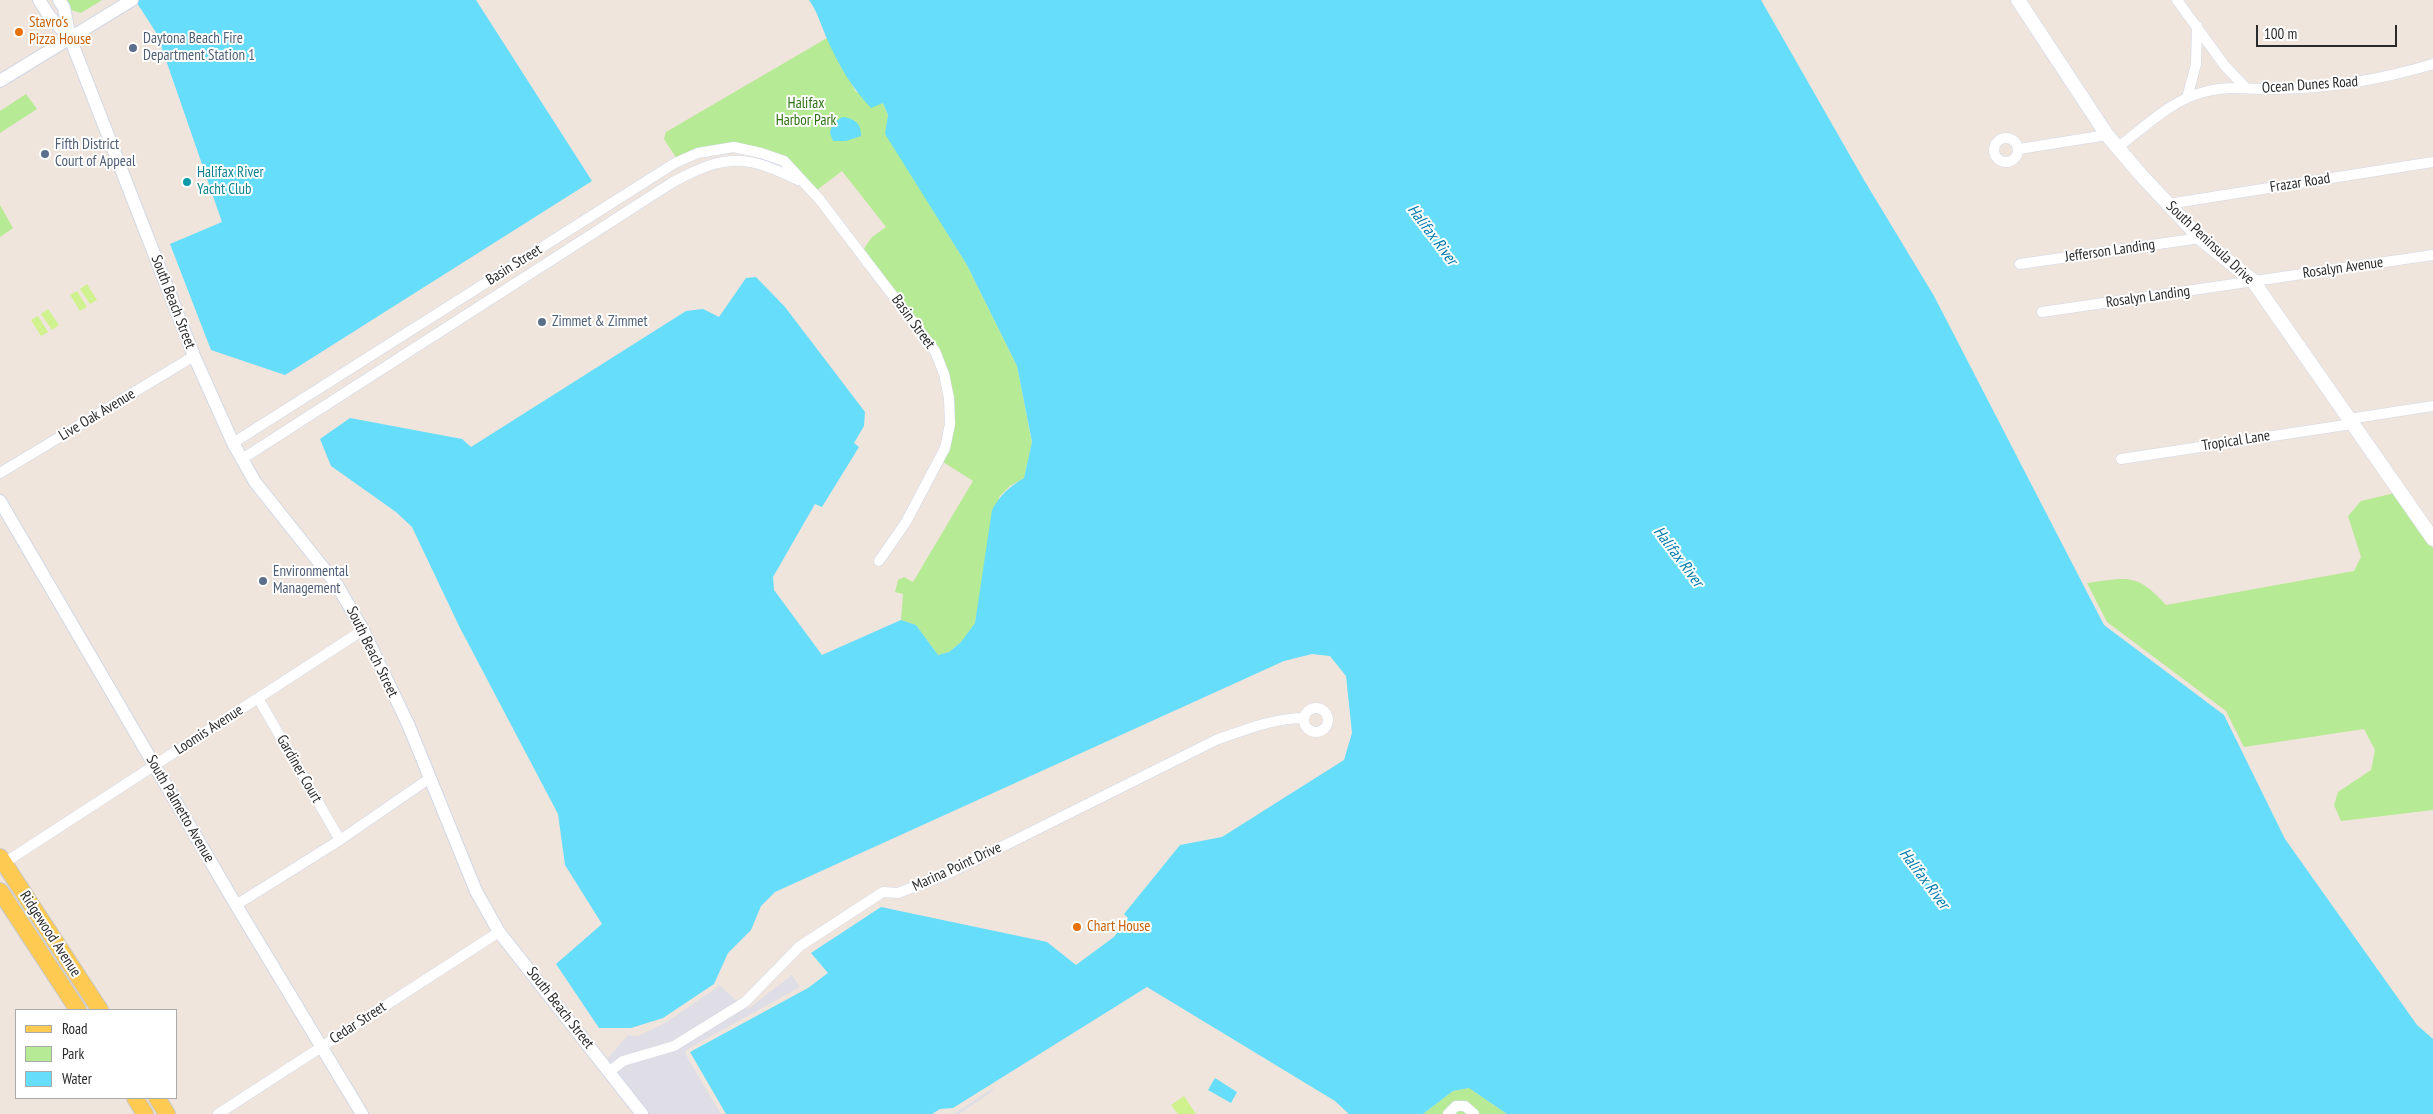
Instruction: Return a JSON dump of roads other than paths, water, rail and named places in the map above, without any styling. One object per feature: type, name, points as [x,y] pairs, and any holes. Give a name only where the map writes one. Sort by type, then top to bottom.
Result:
[{"type":"main road","name":"South Peninsula Drive","points":[[2018,0],[2107,135],[2200,238],[2254,282],[2433,540]]},
{"type":"main road","name":"Ridgewood Avenue","points":[[1,864],[22,892],[99,1009]]},
{"type":"main road","name":"Ridgewood Avenue","points":[[0,891],[77,1009]]},
{"type":"main road","points":[[136,1099],[145,1114]]},
{"type":"main road","points":[[158,1099],[168,1114]]},
{"type":"street","name":"South Beach Street","points":[[39,0],[50,16],[70,38]]},
{"type":"street","name":"South Beach Street","points":[[59,0],[64,8],[70,38],[194,356],[233,443],[255,482],[337,585],[363,630],[408,724],[476,891],[499,932],[642,1114]]},
{"type":"street","points":[[2177,0],[2197,25],[2224,66],[2246,88]]},
{"type":"street","points":[[0,81],[130,1]]},
{"type":"street","points":[[2187,98],[2197,56],[2197,25]]},
{"type":"street","name":"Ocean Dunes Road","points":[[2118,147],[2176,104],[2203,92],[2226,88],[2279,89],[2347,85],[2433,64]]},
{"type":"street","points":[[2019,149],[2107,135]]},
{"type":"street","name":"Basin Street","points":[[233,443],[675,163],[698,153],[715,149],[734,148],[761,153],[784,161],[820,200],[935,351],[948,389],[950,424],[945,448],[910,514],[879,561]]},
{"type":"street","name":"Basin Street","points":[[242,459],[683,177],[716,162],[735,160],[757,162],[804,182]]},
{"type":"street","name":"Frazar Road","points":[[2168,204],[2433,162]]},
{"type":"street","points":[[675,163],[683,177]]},
{"type":"street","points":[[600,210],[610,223]]},
{"type":"street","name":"Jefferson Landing","points":[[2020,264],[2200,238]]},
{"type":"street","name":"Rosalyn Avenue","points":[[2254,282],[2433,255]]},
{"type":"street","points":[[524,259],[534,272]]},
{"type":"street","name":"Rosalyn Landing","points":[[2042,312],[2254,282]]},
{"type":"street","points":[[476,289],[485,303]]},
{"type":"street","name":"Live Oak Avenue","points":[[0,473],[194,356]]},
{"type":"street","points":[[370,357],[380,370]]},
{"type":"street","name":"Tropical Lane","points":[[2121,459],[2433,406]]},
{"type":"street","name":"South Palmetto Avenue","points":[[0,501],[236,905],[362,1114]]},
{"type":"street","name":"Loomis Avenue","points":[[1,864],[363,630]]},
{"type":"street","name":"Gardiner Court","points":[[258,698],[340,840]]},
{"type":"street","name":"Marina Point Drive","points":[[610,1071],[623,1061],[674,1046],[745,1002],[800,946],[883,892],[898,894],[945,875],[1216,740],[1257,725],[1285,718],[1304,718]]},
{"type":"street","points":[[236,905],[340,840],[430,778]]},
{"type":"street","name":"Cedar Street","points":[[218,1114],[499,932]]},
{"type":"street","points":[[1448,1114],[1456,1106],[1465,1106],[1474,1114]]},
{"type":"water","points":[[135,0],[476,0],[592,181],[285,375],[211,350],[170,244],[222,222],[157,34]]},
{"type":"water","name":"Halifax River","points":[[809,0],[1761,0],[1864,180],[1934,296],[2104,625],[2224,715],[2285,839],[2417,1025],[2433,1039],[2433,1114],[1507,1114],[1469,1088],[1453,1091],[1423,1114],[1349,1114],[1335,1101],[1147,987],[953,1108],[940,1109],[932,1114],[726,1114],[690,1052],[808,988],[828,973],[811,953],[881,907],[1047,942],[1076,965],[1114,937],[1128,918],[1124,914],[1180,845],[1222,837],[1344,760],[1352,733],[1346,676],[1330,656],[1312,654],[1284,661],[775,892],[761,906],[751,930],[728,953],[714,984],[663,1018],[631,1028],[599,1028],[556,964],[602,924],[565,865],[558,814],[459,626],[412,527],[396,512],[331,466],[320,439],[350,418],[462,439],[471,447],[686,311],[703,309],[719,317],[746,278],[756,277],[785,307],[865,412],[864,426],[854,443],[859,447],[822,507],[815,504],[773,577],[774,590],[822,655],[901,620],[916,625],[938,655],[949,652],[961,642],[975,623],[992,510],[1005,492],[1024,478],[1032,442],[1017,366],[967,265],[885,134],[888,115],[883,103],[871,108],[852,84],[836,58]]},
{"type":"water","points":[[842,117],[856,122],[860,128],[861,136],[846,141],[833,141],[830,133],[832,124]]},
{"type":"water","points":[[1215,1078],[1237,1092],[1231,1103],[1208,1090]]},
{"type":"place","name":"Stavro's Pizza House","points":[[19,32]]},
{"type":"place","name":"Daytona Beach Fire Department Station 1","points":[[133,48]]},
{"type":"place","name":"Fifth District Court of Appeal","points":[[45,154]]},
{"type":"place","name":"Halifax River Yacht Club","points":[[187,182]]},
{"type":"place","name":"Zimmet & Zimmet","points":[[542,322]]},
{"type":"place","name":"Environmental Management","points":[[263,581]]},
{"type":"place","name":"Chart House","points":[[1077,927]]},
{"type":"park label","name":"Halifax Harbor Park","points":[[806,112]]}]
